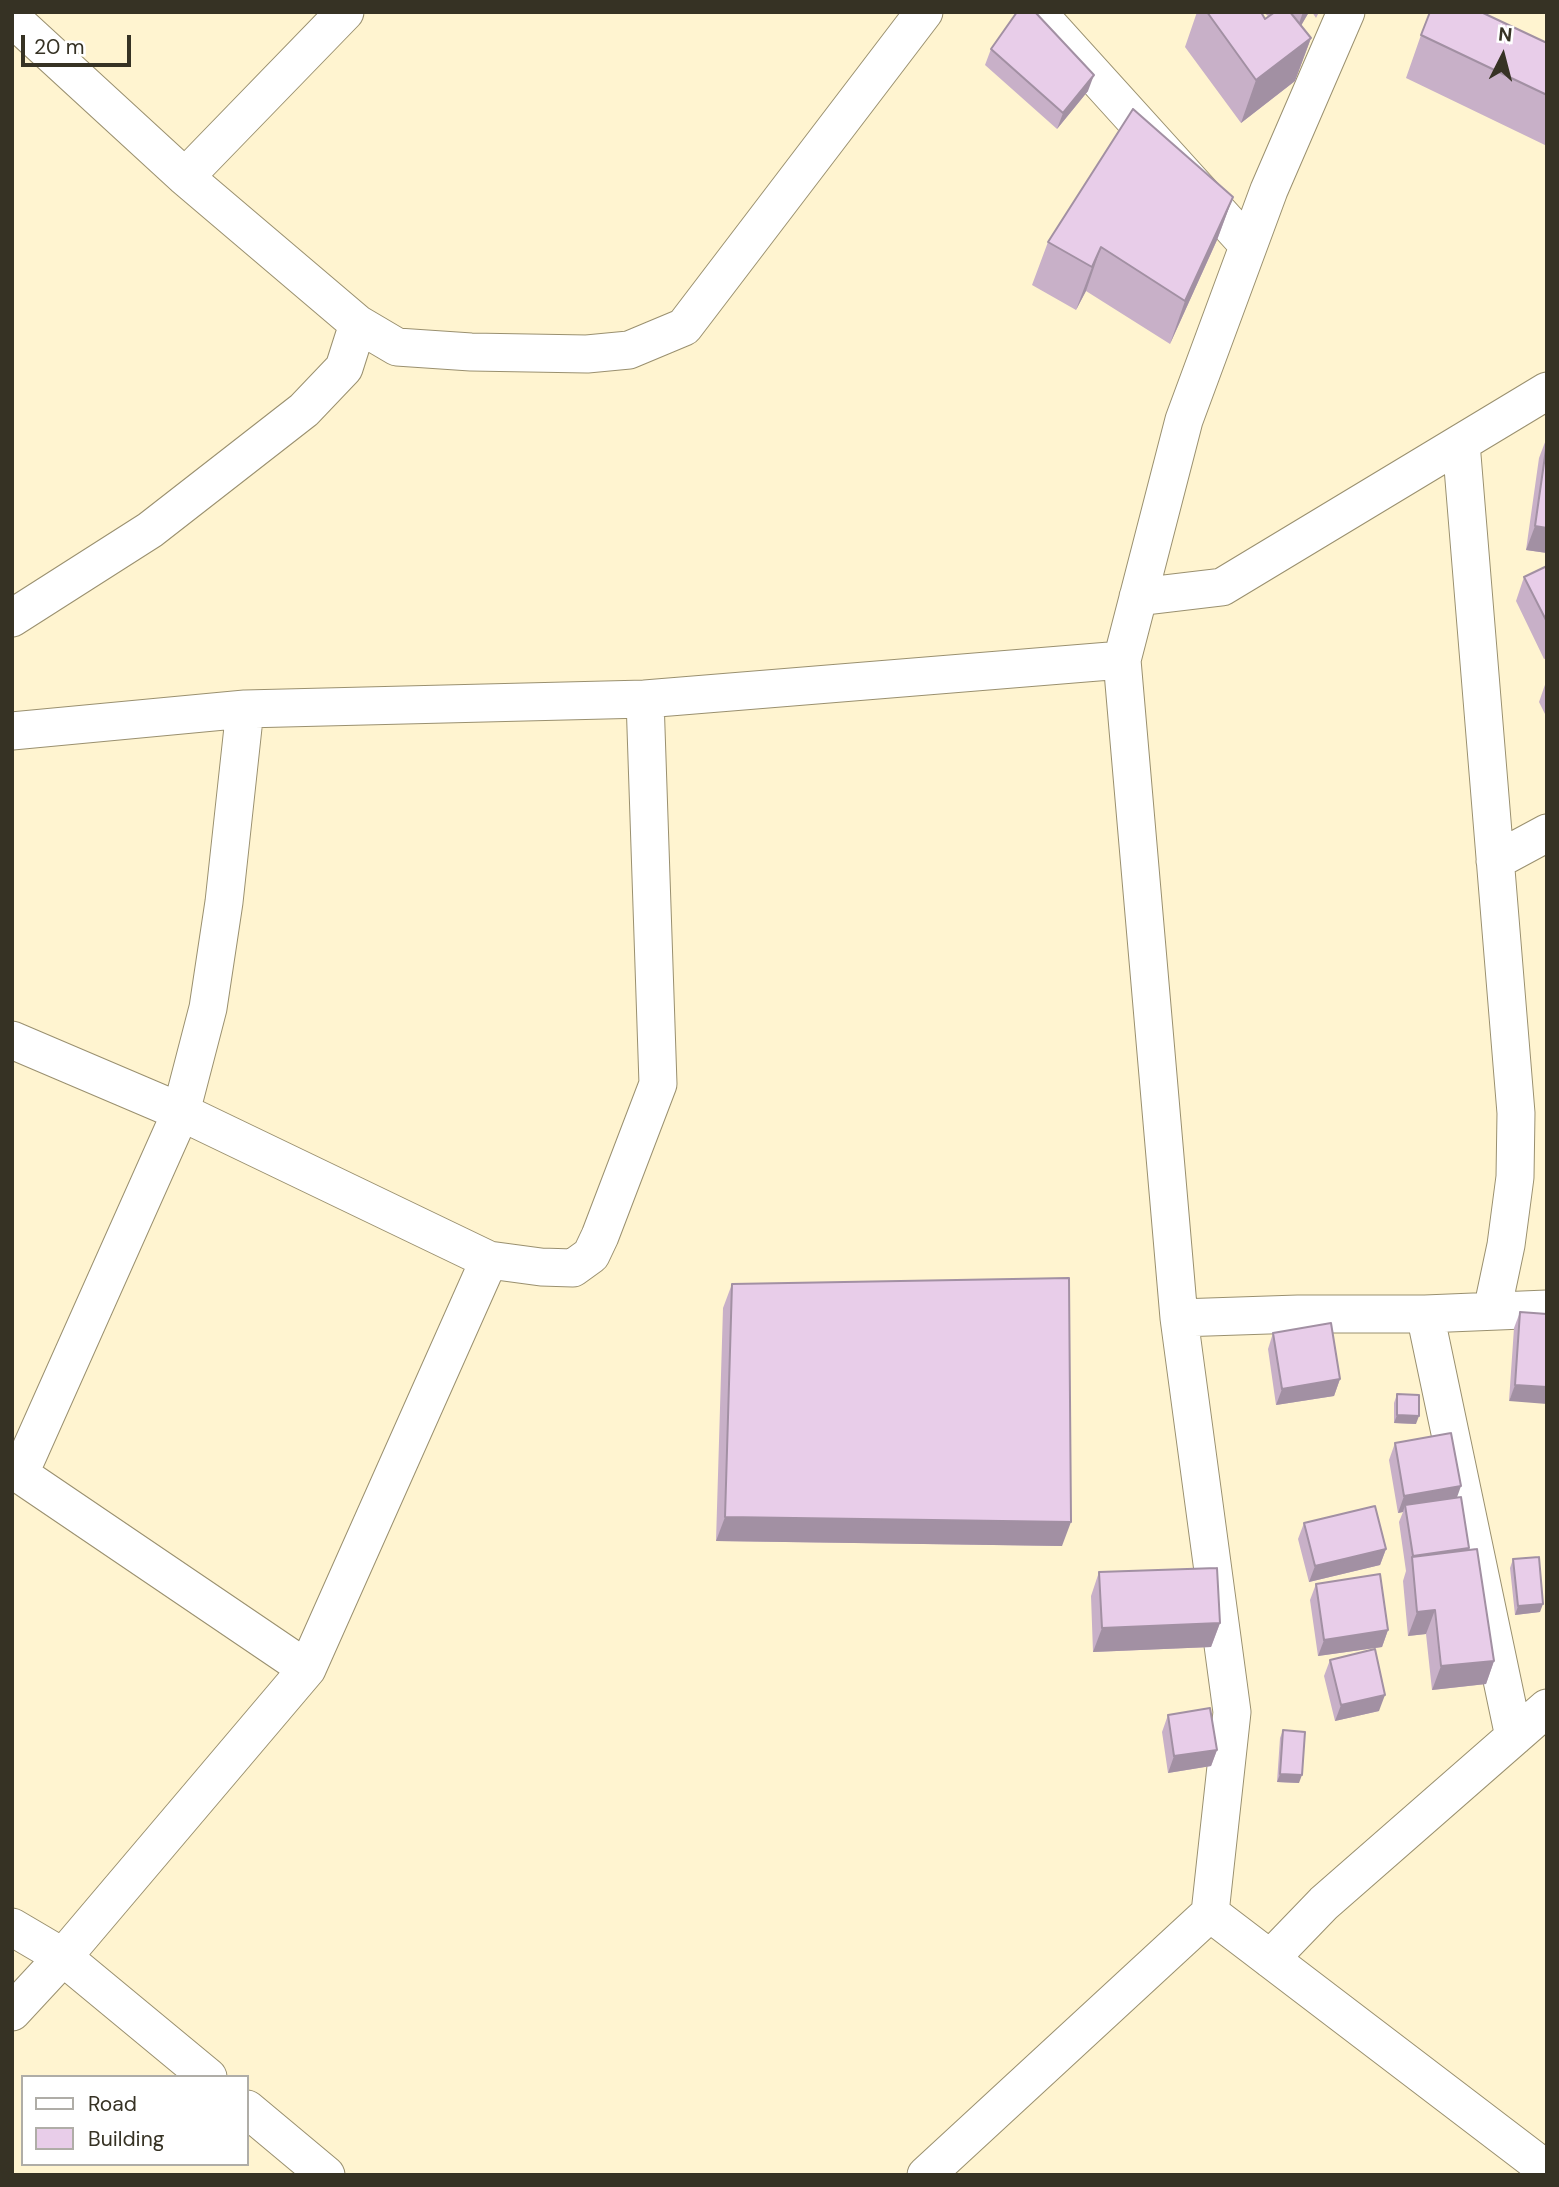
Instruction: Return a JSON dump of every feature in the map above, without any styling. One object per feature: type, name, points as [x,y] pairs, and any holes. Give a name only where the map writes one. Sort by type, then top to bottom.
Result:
[{"type":"street","points":[[185,177],[345,12]]},
{"type":"street","points":[[12,19],[185,177],[358,324],[397,347],[471,352],[587,354],[629,350],[684,327],[924,12]]},
{"type":"street","points":[[1037,12],[1248,245]]},
{"type":"street","points":[[926,2175],[1210,1913],[1232,1712],[1179,1318],[1122,660],[1184,420],[1269,190],[1346,12]]},
{"type":"street","points":[[12,618],[150,530],[304,410],[344,368],[358,324]]},
{"type":"street","points":[[1138,597],[1222,587],[1547,391]]},
{"type":"street","points":[[1461,443],[1516,1113],[1515,1177],[1506,1245],[1492,1311]]},
{"type":"street","points":[[12,731],[245,709],[645,699],[1122,660]]},
{"type":"street","points":[[12,1040],[181,1112],[489,1260],[573,1268],[591,1255],[600,1236],[658,1084],[645,699]]},
{"type":"street","points":[[245,709],[224,902],[208,1008],[181,1112],[16,1471],[307,1669]]},
{"type":"street","points":[[1495,861],[1547,832]]},
{"type":"street","points":[[12,2012],[63,1957],[307,1669],[489,1260]]},
{"type":"street","points":[[1179,1318],[1547,1309]]},
{"type":"street","points":[[1425,1314],[1514,1737]]},
{"type":"street","points":[[1270,1959],[1325,1903],[1547,1708]]},
{"type":"street","points":[[1210,1913],[1547,2170]]},
{"type":"street","points":[[12,1927],[63,1957],[206,2075]]},
{"type":"street","points":[[248,2110],[326,2175]]},
{"type":"building","points":[[1017,12],[1035,12],[1094,75],[1063,113],[991,49]]},
{"type":"building","points":[[1207,12],[1261,12],[1265,19],[1275,12],[1290,12],[1311,38],[1256,80]]},
{"type":"building","points":[[1430,12],[1481,12],[1547,43],[1547,95],[1421,35]]},
{"type":"building","points":[[1133,109],[1233,197],[1185,301],[1101,247],[1092,267],[1048,242]]},
{"type":"building","points":[[1547,442],[1547,528],[1535,526]]},
{"type":"building","points":[[1547,566],[1547,622],[1524,577]]},
{"type":"building","points":[[1069,1278],[1071,1522],[725,1517],[732,1284]]},
{"type":"building","points":[[1520,1312],[1547,1314],[1547,1387],[1515,1385]]},
{"type":"building","points":[[1331,1323],[1340,1379],[1282,1389],[1273,1333]]},
{"type":"building","points":[[1397,1394],[1419,1395],[1419,1416],[1397,1415]]},
{"type":"building","points":[[1451,1433],[1461,1486],[1404,1496],[1395,1443]]},
{"type":"building","points":[[1461,1497],[1469,1548],[1413,1556],[1405,1505]]},
{"type":"building","points":[[1375,1506],[1386,1549],[1315,1566],[1304,1523]]},
{"type":"building","points":[[1477,1549],[1494,1661],[1441,1666],[1435,1610],[1417,1612],[1412,1557]]},
{"type":"building","points":[[1539,1557],[1543,1604],[1518,1606],[1513,1559]]},
{"type":"building","points":[[1217,1568],[1220,1623],[1102,1628],[1099,1572]]},
{"type":"building","points":[[1380,1574],[1388,1630],[1324,1640],[1316,1584]]},
{"type":"building","points":[[1375,1649],[1385,1695],[1341,1705],[1330,1660]]},
{"type":"building","points":[[1210,1708],[1217,1750],[1174,1756],[1168,1715]]},
{"type":"building","points":[[1283,1730],[1305,1732],[1302,1775],[1280,1774]]}]
